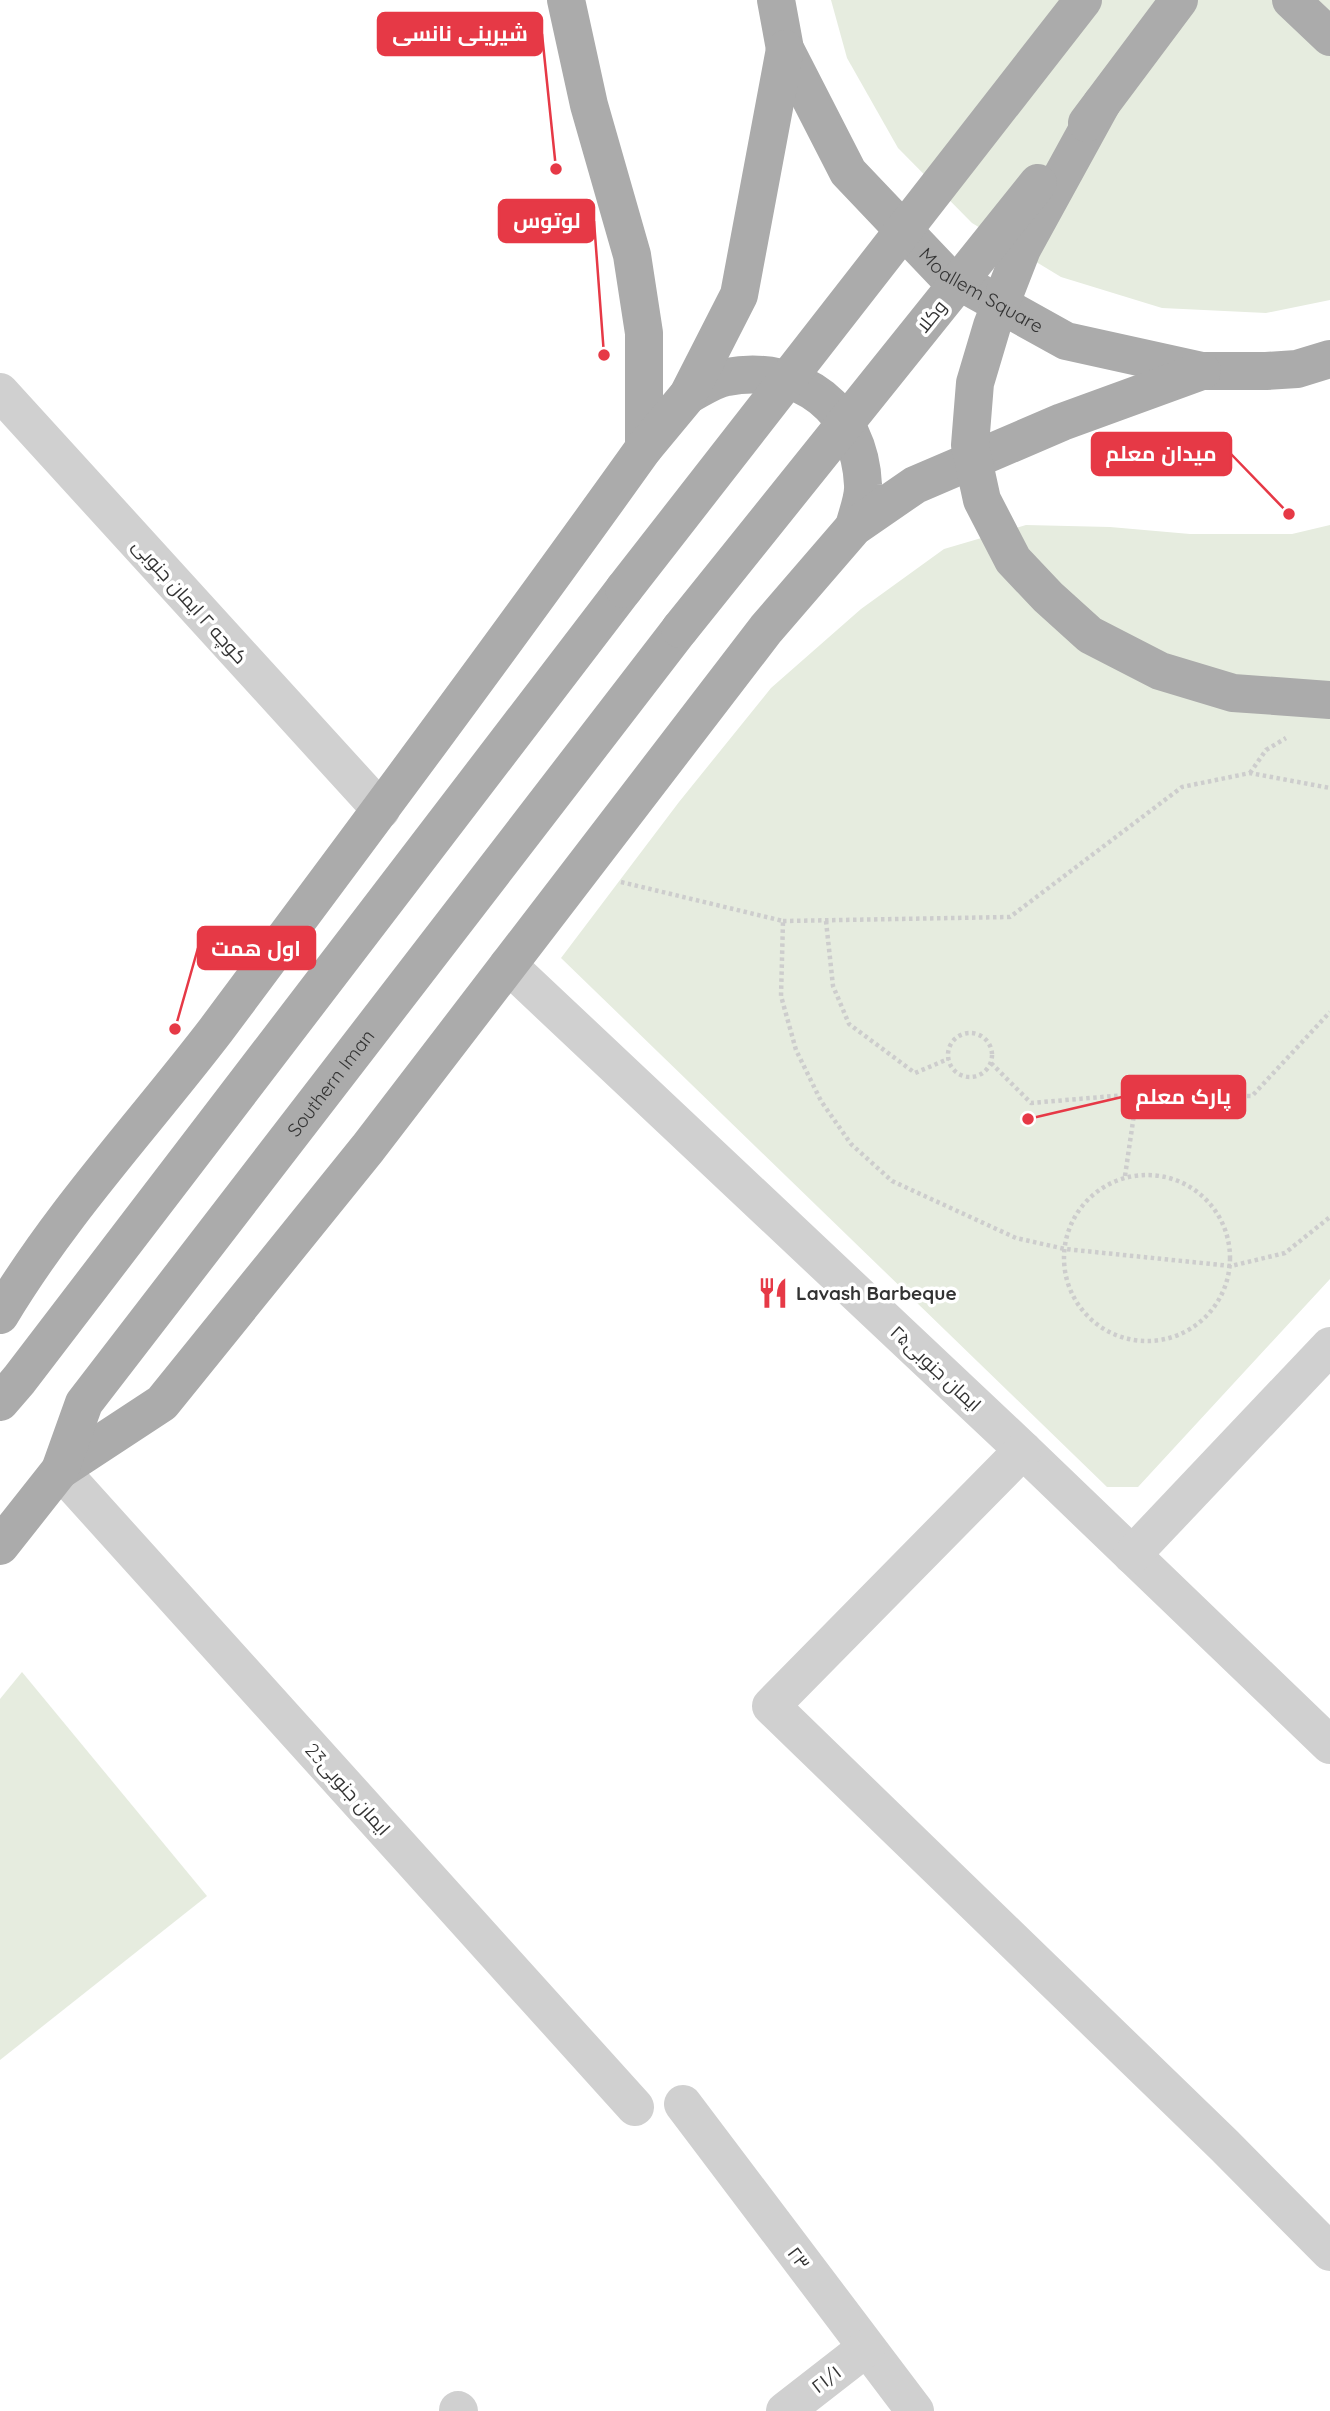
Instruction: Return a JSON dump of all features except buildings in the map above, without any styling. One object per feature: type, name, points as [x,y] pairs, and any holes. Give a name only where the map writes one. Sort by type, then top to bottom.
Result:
[{"type":"main road","points":[[566,0],[589,105],[632,256],[643,333],[643,448]]},
{"type":"main road","name":"Moallem Square","points":[[776,0],[785,49],[848,172],[944,272],[1066,341],[1202,371],[1319,369]]},
{"type":"main road","points":[[0,1402],[624,589],[1083,0]]},
{"type":"main road","name":"وکلا","points":[[680,629],[1102,103],[1179,0]]},
{"type":"main road","points":[[1291,0],[1330,37]]},
{"type":"main road","points":[[0,1315],[27,1270],[204,1045],[381,810],[643,448],[688,395],[739,295],[785,49]]},
{"type":"main road","points":[[1102,103],[1022,249],[992,326],[975,383],[970,445],[982,499],[1013,559],[1048,597],[1090,635],[1160,671],[1233,693],[1330,700]]},
{"type":"main road","points":[[60,1470],[162,1403],[368,1148],[766,629],[854,527],[915,485],[1062,422],[1202,371]]},
{"type":"main road","points":[[688,395],[725,377],[766,374],[806,386],[838,411],[858,446],[864,487],[854,527]]},
{"type":"main road","name":"Southern Iman","points":[[0,1546],[60,1470],[84,1403],[680,629]]},
{"type":"street","name":"کوچه ۲ ایمان جنوبی","points":[[0,393],[381,810]]},
{"type":"street","name":"ایمان جنوبی۲۵","points":[[508,965],[1023,1450],[1330,1745]]},
{"type":"street","points":[[1132,1555],[1330,1346]]},
{"type":"street","points":[[1023,1450],[771,1706],[1330,2252]]},
{"type":"street","name":"23ایمان جنوبی","points":[[60,1470],[635,2107]]},
{"type":"street","name":"۲۳","points":[[683,2104],[915,2411]]},
{"type":"street","name":"۲۱/۱","points":[[785,2411],[866,2348]]},
{"type":"path","points":[[1250,773],[1266,750],[1290,735]]},
{"type":"path","points":[[580,872],[783,922],[1010,917],[1182,786],[1250,773],[1330,788]]},
{"type":"path","points":[[826,921],[833,986],[849,1024],[915,1073],[948,1059]]},
{"type":"path","points":[[783,922],[781,996],[796,1050],[821,1101],[851,1144],[892,1181],[1016,1238],[1065,1249],[1231,1266],[1285,1253],[1330,1217]]},
{"type":"path","points":[[991,1063],[1031,1103],[1137,1094],[1252,1096],[1330,1012]]},
{"type":"path","points":[[967,1033],[978,1034],[988,1041],[992,1052],[991,1063],[984,1073],[974,1078],[962,1076],[953,1069],[948,1059],[949,1047],[956,1038],[967,1033]]},
{"type":"path","points":[[1125,1176],[1137,1094]]},
{"type":"path","points":[[1125,1176],[1165,1176],[1202,1194],[1225,1226],[1231,1266],[1217,1305],[1187,1332],[1148,1342],[1109,1333],[1078,1307],[1063,1270],[1065,1249],[1066,1230],[1089,1196],[1125,1176]]},
{"type":"shaded area","points":[[831,0],[1330,0],[1330,300],[1266,313],[1162,308],[1061,277],[972,223],[898,148],[847,58]]},
{"type":"shaded area","points":[[1026,525],[1110,527],[1190,534],[1292,534],[1330,525],[1330,1279],[1138,1487],[1107,1487],[561,958],[679,802],[771,688],[861,609],[944,549]]},
{"type":"shaded area","points":[[22,1672],[207,1896],[0,2060],[0,1699]]},
{"type":"place","name":"شیرینی نانسی","points":[[556,169]]},
{"type":"place","name":"لوتوس","points":[[604,355]]},
{"type":"place","name":"میدان معلم","points":[[1289,514]]},
{"type":"place","name":"اول همت","points":[[175,1029]]},
{"type":"place","name":"پارک معلم","points":[[1028,1119]]},
{"type":"place","name":"Lavash Barbeque","points":[[773,1293]]}]
